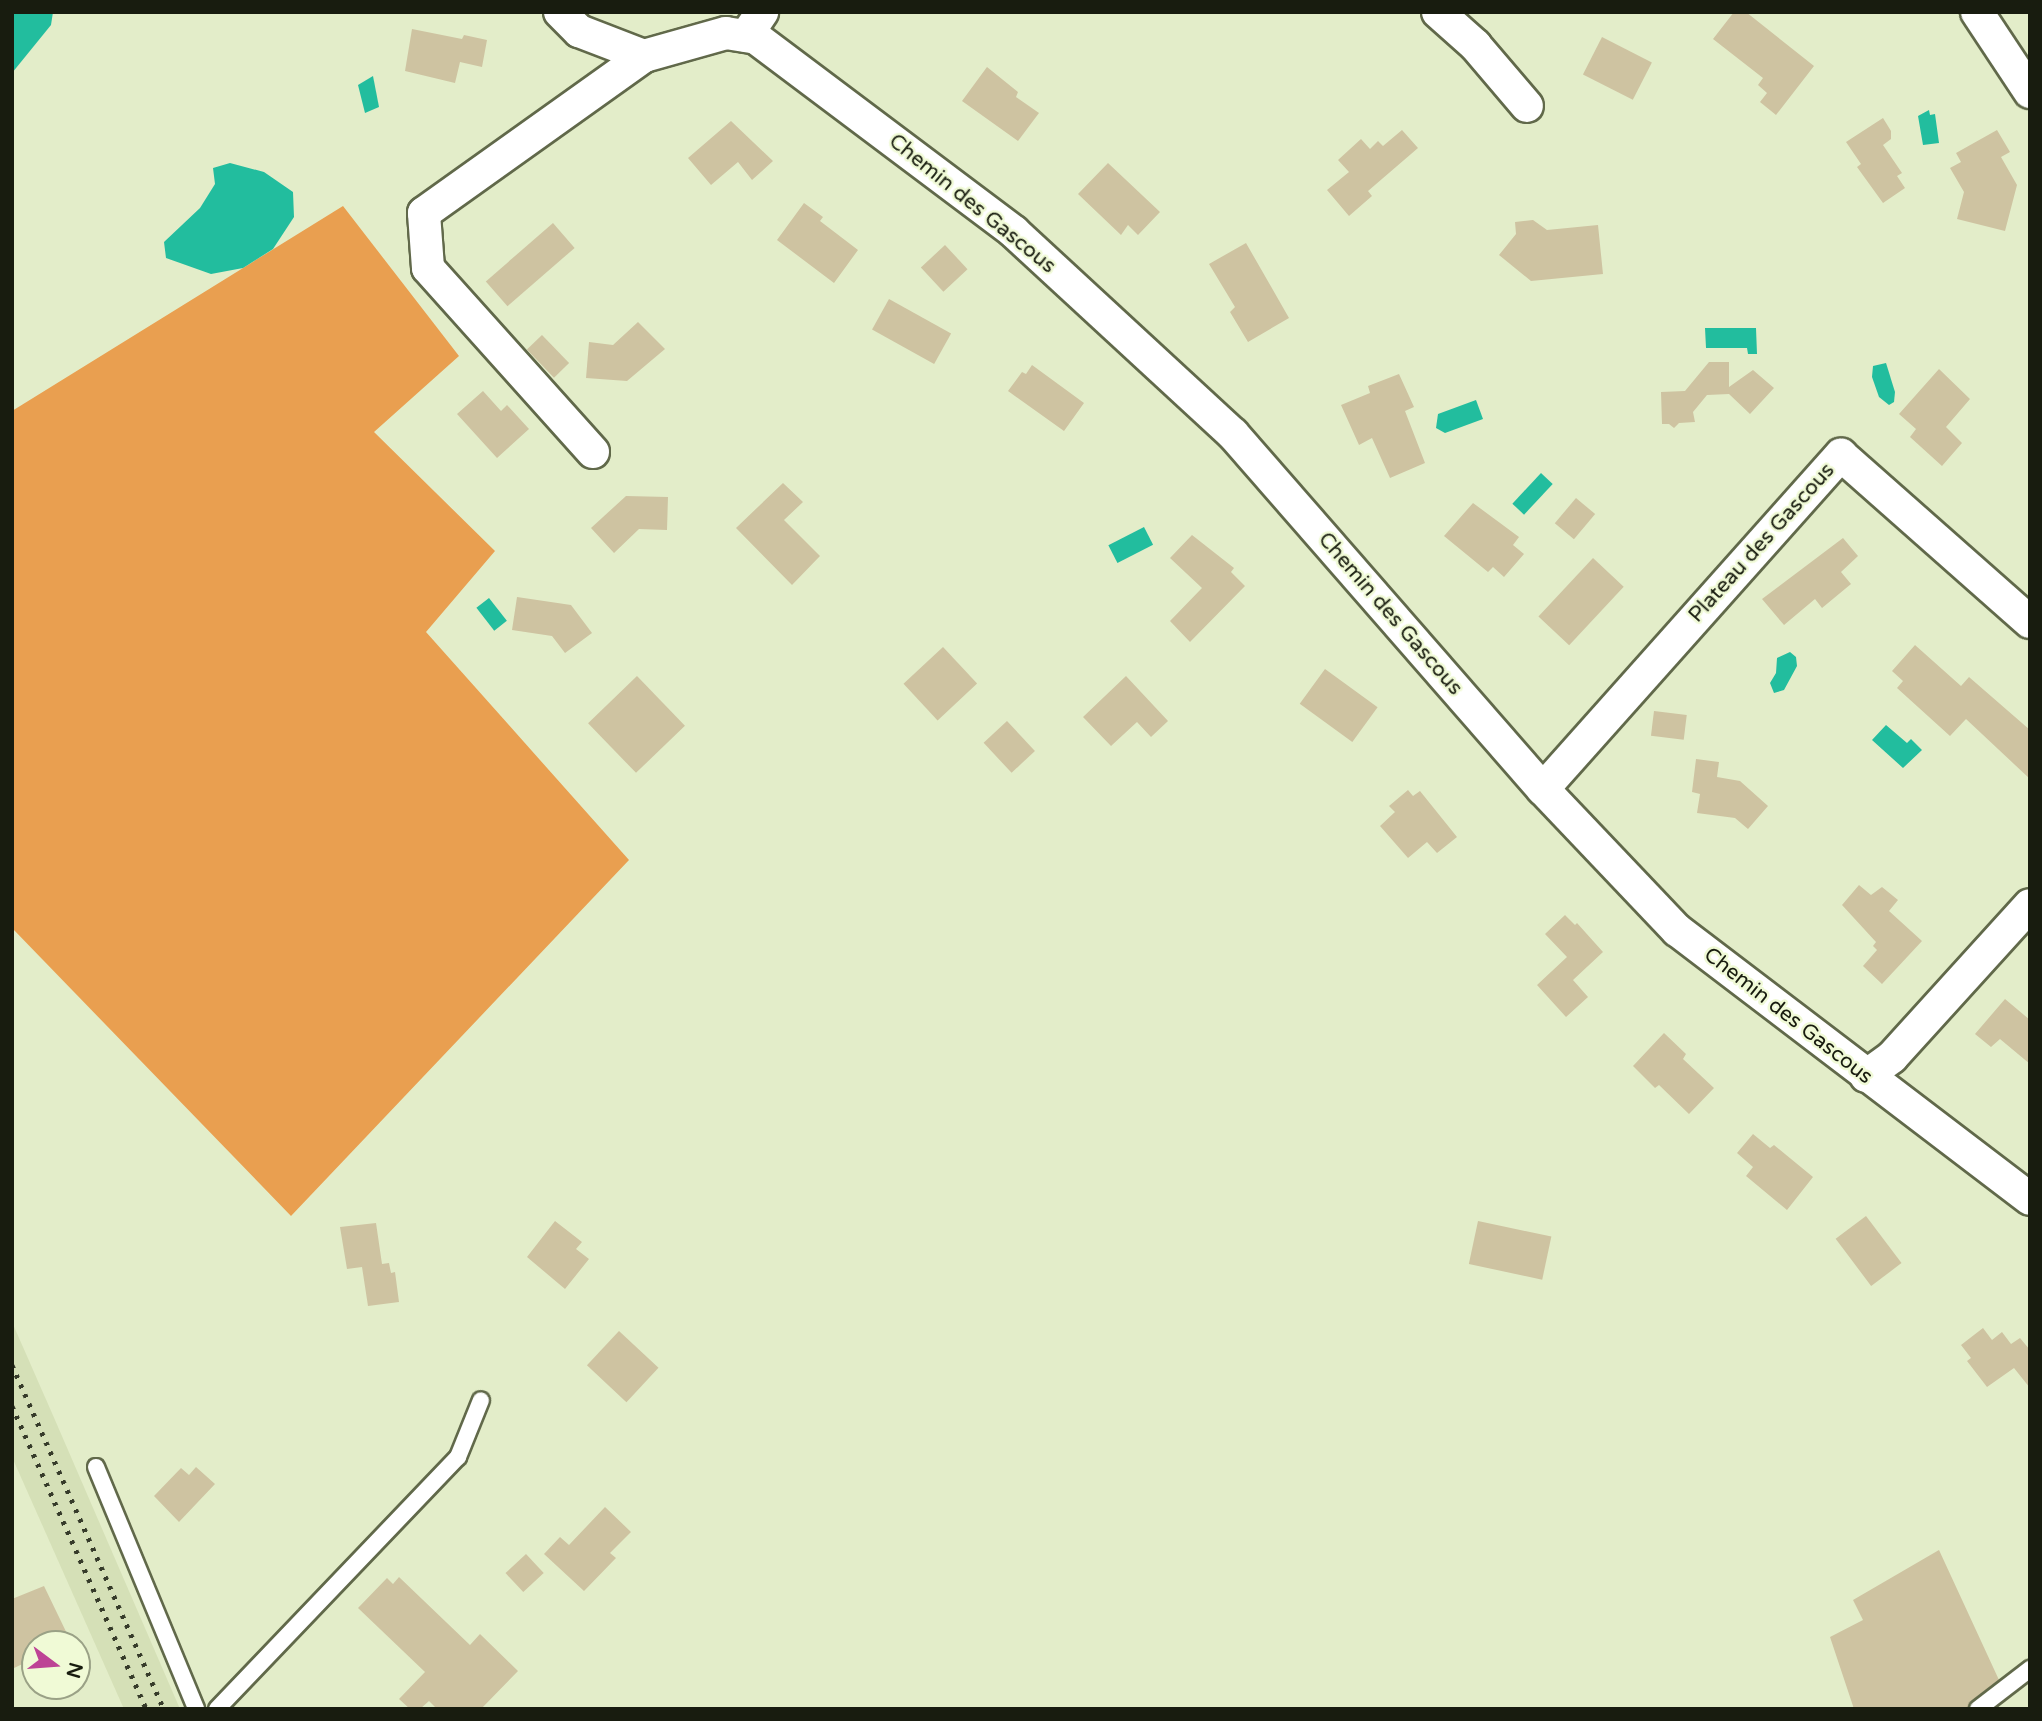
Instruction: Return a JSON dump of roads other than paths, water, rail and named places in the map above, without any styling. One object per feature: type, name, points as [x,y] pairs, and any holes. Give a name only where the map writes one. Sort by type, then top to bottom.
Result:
[{"type":"street","points":[[560,12],[579,31],[644,56]]},
{"type":"street","points":[[1438,12],[1475,45],[1527,106]]},
{"type":"street","points":[[1976,12],[2030,92]]},
{"type":"street","points":[[593,452],[428,268],[424,213],[644,56],[754,24]]},
{"type":"street","name":"Chemin des Gascous","points":[[754,24],[756,38],[1014,232],[1233,433],[1543,789],[1676,930],[2030,1199]]},
{"type":"street","name":"Plateau des Gascous","points":[[1543,789],[1840,455],[2030,622]]},
{"type":"street","points":[[1866,1076],[1892,1058],[2030,905]]},
{"type":"lane","points":[[217,1709],[458,1457],[481,1400]]},
{"type":"lane","points":[[96,1467],[196,1709]]},
{"type":"lane","points":[[1978,1709],[2030,1669]]},
{"type":"water","points":[[12,12],[53,12],[51,25],[12,73]]},
{"type":"water","points":[[373,76],[379,107],[365,113],[358,85]]},
{"type":"water","points":[[1929,110],[1930,115],[1935,114],[1939,143],[1923,145],[1918,116]]},
{"type":"water","points":[[230,163],[264,172],[293,192],[294,217],[273,249],[243,268],[211,274],[166,258],[164,242],[200,208],[215,184],[213,168]]},
{"type":"water","points":[[1705,328],[1756,328],[1757,354],[1748,354],[1747,348],[1706,348]]},
{"type":"water","points":[[1886,363],[1895,392],[1894,402],[1889,405],[1879,397],[1872,377],[1873,366]]},
{"type":"water","points":[[1476,400],[1483,419],[1445,433],[1436,428],[1438,414]]},
{"type":"water","points":[[1541,473],[1553,484],[1524,515],[1512,504]]},
{"type":"water","points":[[1144,527],[1153,545],[1117,563],[1108,545]]},
{"type":"water","points":[[489,598],[507,621],[494,631],[476,608]]},
{"type":"water","points":[[1790,652],[1796,657],[1797,666],[1784,690],[1774,693],[1770,683],[1776,673],[1777,658]]},
{"type":"water","points":[[1886,725],[1907,743],[1911,739],[1922,750],[1903,768],[1872,740]]},
{"type":"railway","points":[[12,1365],[164,1709]]},
{"type":"railway","points":[[12,1406],[146,1709]]}]
